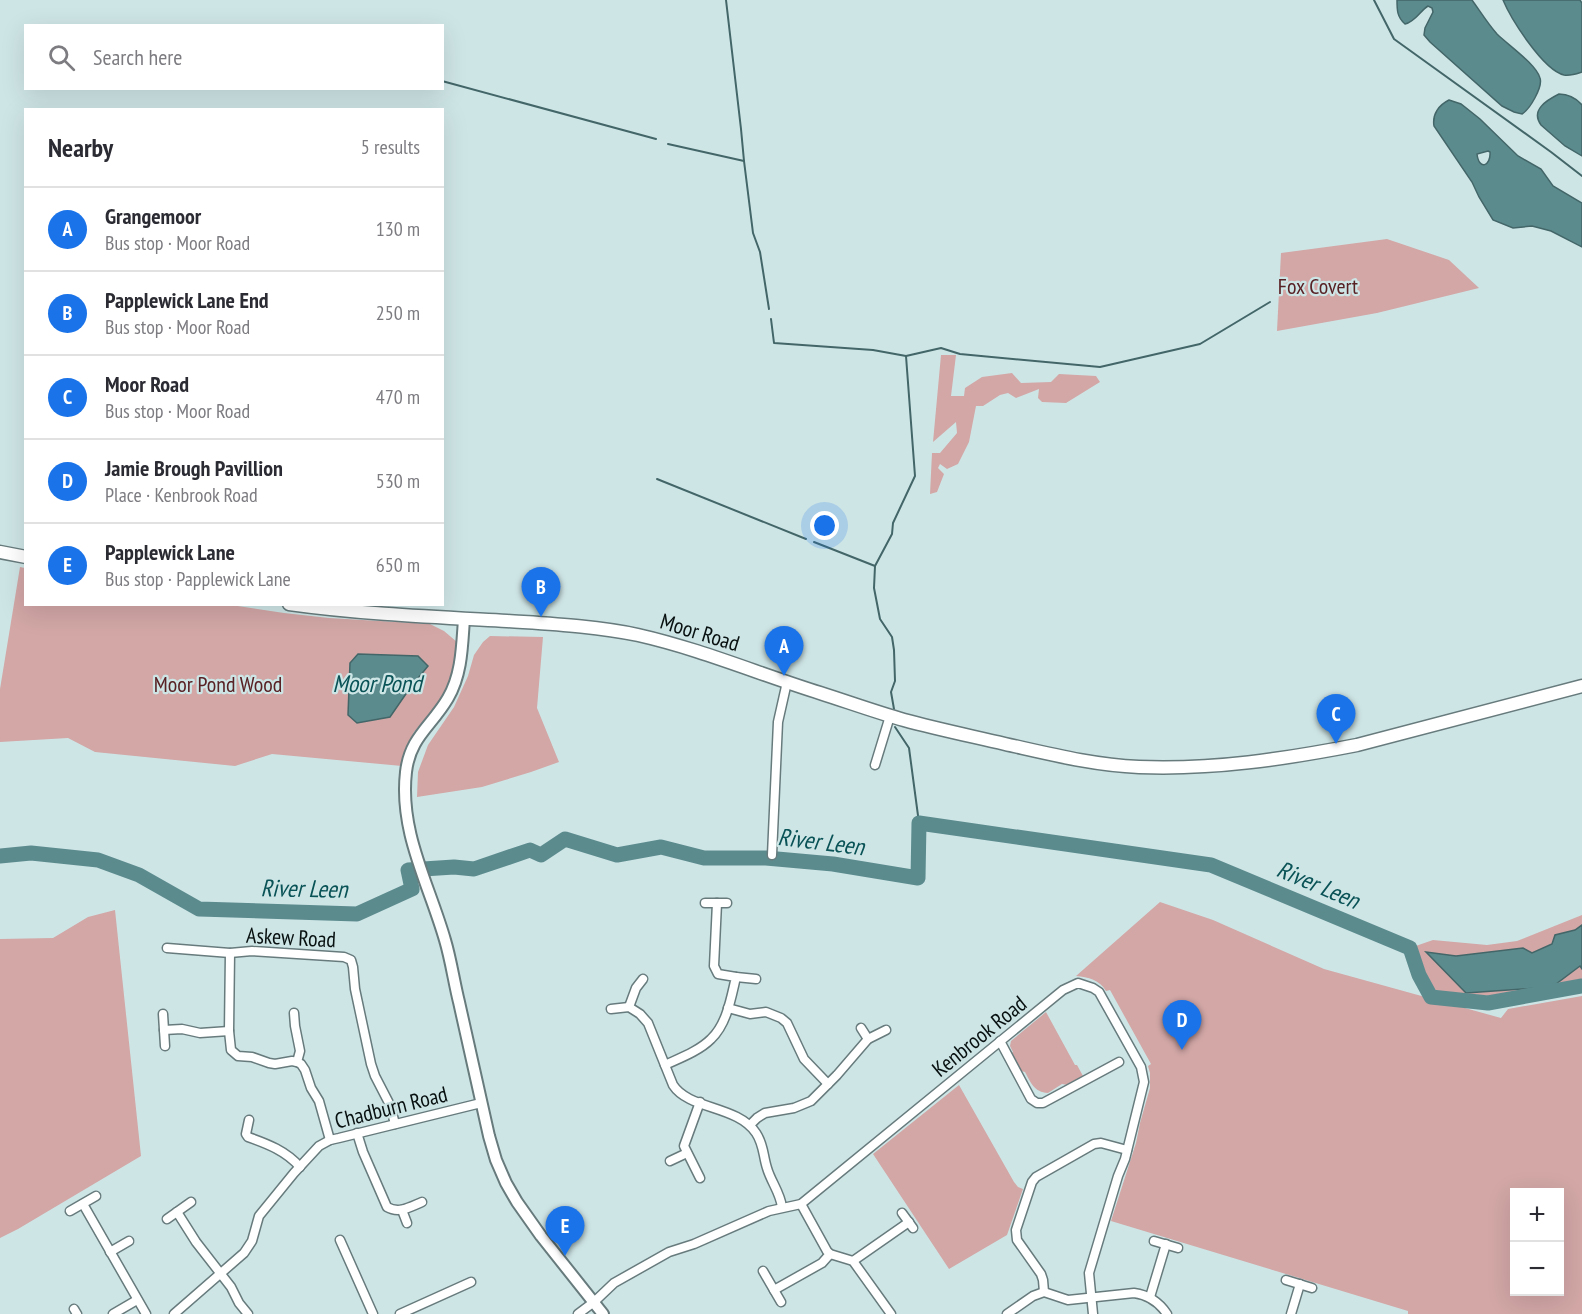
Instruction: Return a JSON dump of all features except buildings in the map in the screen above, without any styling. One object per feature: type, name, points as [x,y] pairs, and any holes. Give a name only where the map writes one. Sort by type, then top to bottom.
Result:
[{"type":"main road","points":[[0,552],[24,557]]},
{"type":"main road","name":"Moor Road","points":[[306,606],[347,611],[596,628],[640,636],[703,654],[890,716],[1076,760],[1118,765],[1182,767],[1277,760],[1349,747],[1582,686]]},
{"type":"street","points":[[464,619],[462,653],[457,678],[447,700],[413,745],[408,758],[405,791],[410,835],[445,940],[496,1160],[511,1192],[541,1236],[603,1314]]},
{"type":"street","points":[[772,855],[778,722],[787,682]]},
{"type":"street","points":[[875,765],[890,716]]},
{"type":"street","points":[[705,903],[727,903]]},
{"type":"street","points":[[717,903],[714,966],[718,974],[756,979]]},
{"type":"street","name":"Askew Road","points":[[167,948],[230,953],[252,951],[344,957],[351,960],[371,1064],[390,1105],[395,1124]]},
{"type":"street","points":[[230,953],[229,1031],[231,1050],[238,1056],[252,1057],[275,1064],[292,1061],[301,1064],[319,1101],[330,1140]]},
{"type":"street","points":[[665,1065],[687,1055],[712,1039],[728,1008],[736,977]]},
{"type":"street","points":[[629,1007],[636,988],[643,979]]},
{"type":"street","name":"Kenbrook Road","points":[[801,1204],[1070,986],[1078,983],[1093,987],[1099,992],[1141,1067],[1143,1075],[1143,1091],[1127,1150],[1089,1273],[1093,1314]]},
{"type":"street","points":[[611,1008],[629,1007],[648,1023],[675,1089],[685,1097],[735,1116],[750,1125],[764,1149],[766,1167],[781,1199],[782,1207]]},
{"type":"street","points":[[728,1008],[750,1014],[766,1012],[788,1023],[804,1059],[828,1084]]},
{"type":"street","points":[[294,1013],[300,1051],[297,1062]]},
{"type":"street","points":[[163,1014],[165,1046]]},
{"type":"street","points":[[861,1028],[868,1039]]},
{"type":"street","points":[[164,1030],[182,1029],[200,1033],[229,1031]]},
{"type":"street","points":[[750,1125],[765,1113],[794,1108],[811,1101],[868,1039],[886,1030]]},
{"type":"street","points":[[1000,1041],[1031,1099],[1037,1103],[1119,1062]]},
{"type":"street","points":[[700,1102],[684,1146],[700,1178]]},
{"type":"street","name":"Chadburn Road","points":[[174,1314],[244,1253],[252,1241],[259,1216],[319,1146],[330,1140],[481,1103]]},
{"type":"street","points":[[249,1120],[246,1134],[248,1137],[269,1144],[283,1152],[300,1167]]},
{"type":"street","points":[[357,1133],[387,1208],[394,1211],[402,1210],[422,1202]]},
{"type":"street","points":[[1044,1292],[1041,1274],[1017,1240],[1016,1235],[1032,1182],[1094,1144],[1101,1143],[1127,1150]]},
{"type":"street","points":[[670,1161],[687,1153]]},
{"type":"street","points":[[70,1210],[96,1196]]},
{"type":"street","points":[[167,1219],[191,1202]]},
{"type":"street","points":[[83,1204],[146,1314]]},
{"type":"street","points":[[578,1314],[614,1283],[669,1252],[694,1244],[750,1218],[782,1207],[801,1204],[825,1248],[830,1254],[853,1261],[891,1314]]},
{"type":"street","points":[[402,1210],[407,1223]]},
{"type":"street","points":[[177,1212],[248,1314]]},
{"type":"street","points":[[853,1261],[911,1225],[902,1213]]},
{"type":"street","points":[[340,1240],[340,1251],[373,1314]]},
{"type":"street","points":[[1154,1240],[1178,1248]]},
{"type":"street","points":[[110,1252],[129,1241]]},
{"type":"street","points":[[1150,1297],[1166,1244]]},
{"type":"street","points":[[774,1290],[822,1263],[830,1254]]},
{"type":"street","points":[[764,1271],[781,1302]]},
{"type":"street","points":[[1287,1280],[1312,1288]]},
{"type":"street","points":[[400,1314],[471,1282]]},
{"type":"street","points":[[1292,1314],[1300,1284]]},
{"type":"street","points":[[1007,1314],[1033,1296],[1044,1292],[1068,1300],[1134,1293],[1150,1297],[1159,1303],[1167,1314]]},
{"type":"street","points":[[113,1314],[137,1299]]},
{"type":"green space","name":"Fox Covert","points":[[1387,239],[1449,260],[1479,288],[1377,313],[1277,331],[1281,253]]},
{"type":"green space","points":[[941,355],[956,355],[951,396],[964,396],[965,388],[982,377],[1012,373],[1021,383],[1051,382],[1059,374],[1096,376],[1100,382],[1066,403],[1042,402],[1038,398],[1039,389],[1016,398],[1008,393],[1000,395],[983,406],[976,406],[969,442],[958,464],[947,469],[940,464],[938,468],[944,474],[937,492],[930,494],[932,453],[940,453],[957,433],[956,422],[933,442]]},
{"type":"green space","name":"Moor Pond Wood","points":[[20,567],[24,568],[24,606],[238,606],[329,618],[430,624],[444,631],[457,642],[458,655],[448,685],[439,702],[414,732],[402,766],[272,754],[235,766],[95,752],[68,738],[0,742],[0,689]],"holes":[[[418,656],[428,666],[410,688]]]},
{"type":"green space","points":[[490,636],[543,637],[537,708],[559,762],[482,787],[417,797],[418,772],[428,745],[454,707],[468,676],[474,655]]},
{"type":"green space","points":[[1160,902],[1213,920],[1324,969],[1501,1018],[1508,1009],[1582,996],[1582,1314],[1408,1314],[1408,1311],[1111,1221],[1136,1143],[1150,1088],[1148,1066],[1151,1064],[1110,990],[1106,991],[1100,984],[1085,977],[1076,976]]},
{"type":"green space","points":[[115,910],[141,1156],[0,1238],[0,939],[53,938],[88,917]]},
{"type":"green space","points":[[1582,915],[1582,986],[1488,1003],[1431,997],[1419,975],[1410,948],[1433,940],[1487,945],[1517,941]]},
{"type":"green space","points":[[1046,1012],[1083,1076],[1068,1085],[1062,1084],[1048,1093],[1036,1089],[1025,1072],[1021,1071],[1011,1053],[1013,1052],[1010,1046],[1011,1041]]},
{"type":"green space","points":[[959,1085],[1014,1182],[1023,1189],[1007,1235],[949,1269],[873,1154]]},
{"type":"water","points":[[1397,0],[1472,0],[1497,34],[1528,61],[1540,78],[1540,87],[1529,108],[1522,114],[1502,106],[1430,42],[1424,35],[1433,12],[1432,8],[1428,6],[1412,21],[1405,24],[1398,13]]},
{"type":"water","points":[[1503,0],[1580,0],[1582,3],[1582,72],[1564,75],[1547,64],[1520,31]]},
{"type":"water","points":[[1559,94],[1572,97],[1582,105],[1582,156],[1565,146],[1538,120],[1537,115],[1541,106]]},
{"type":"water","points":[[1449,100],[1461,104],[1518,156],[1541,169],[1553,186],[1582,203],[1582,247],[1551,231],[1532,226],[1513,228],[1493,220],[1472,182],[1434,126],[1435,114]],"holes":[[[1490,152],[1489,161],[1482,165],[1477,154]]]},
{"type":"water","name":"Moor Pond","points":[[358,654],[418,656],[428,666],[390,717],[357,723],[348,715],[350,663]]},
{"type":"water","points":[[1582,925],[1582,969],[1580,966],[1552,987],[1466,993],[1426,952],[1456,956],[1523,948],[1532,953],[1552,944],[1555,935],[1575,930]]},
{"type":"waterway","points":[[726,0],[753,233],[760,252],[769,309]]},
{"type":"waterway","points":[[1374,0],[1394,39],[1582,176]]},
{"type":"waterway","points":[[444,82],[656,139]]},
{"type":"waterway","points":[[668,144],[744,161]]},
{"type":"waterway","points":[[771,319],[774,343],[873,350],[906,356],[941,348],[960,354],[1100,367],[1200,344],[1270,302]]},
{"type":"waterway","points":[[894,709],[891,692],[895,681],[892,637],[880,619],[874,588],[875,566],[892,534],[893,523],[915,476],[906,356]]},
{"type":"waterway","points":[[657,479],[806,539]]},
{"type":"waterway","points":[[814,542],[875,566]]},
{"type":"waterway","points":[[895,727],[909,748],[919,823]]},
{"type":"waterway","name":"River Leen","points":[[0,856],[31,853],[98,860],[139,875],[199,909],[357,914],[412,889],[408,870],[454,867],[474,869],[530,850],[541,855],[565,839],[617,855],[661,847],[704,858],[766,858],[833,864],[918,878],[919,823],[1211,865],[1410,948],[1419,975],[1431,997],[1488,1003],[1582,986]]},
{"type":"place","name":"Papplewick Lane End","points":[[541,617]]},
{"type":"place","name":"Grangemoor","points":[[784,676]]},
{"type":"place","name":"Moor Road","points":[[1336,744]]},
{"type":"place","name":"Jamie Brough Pavillion","points":[[1182,1050]]},
{"type":"place","name":"Papplewick Lane","points":[[565,1256]]}]
